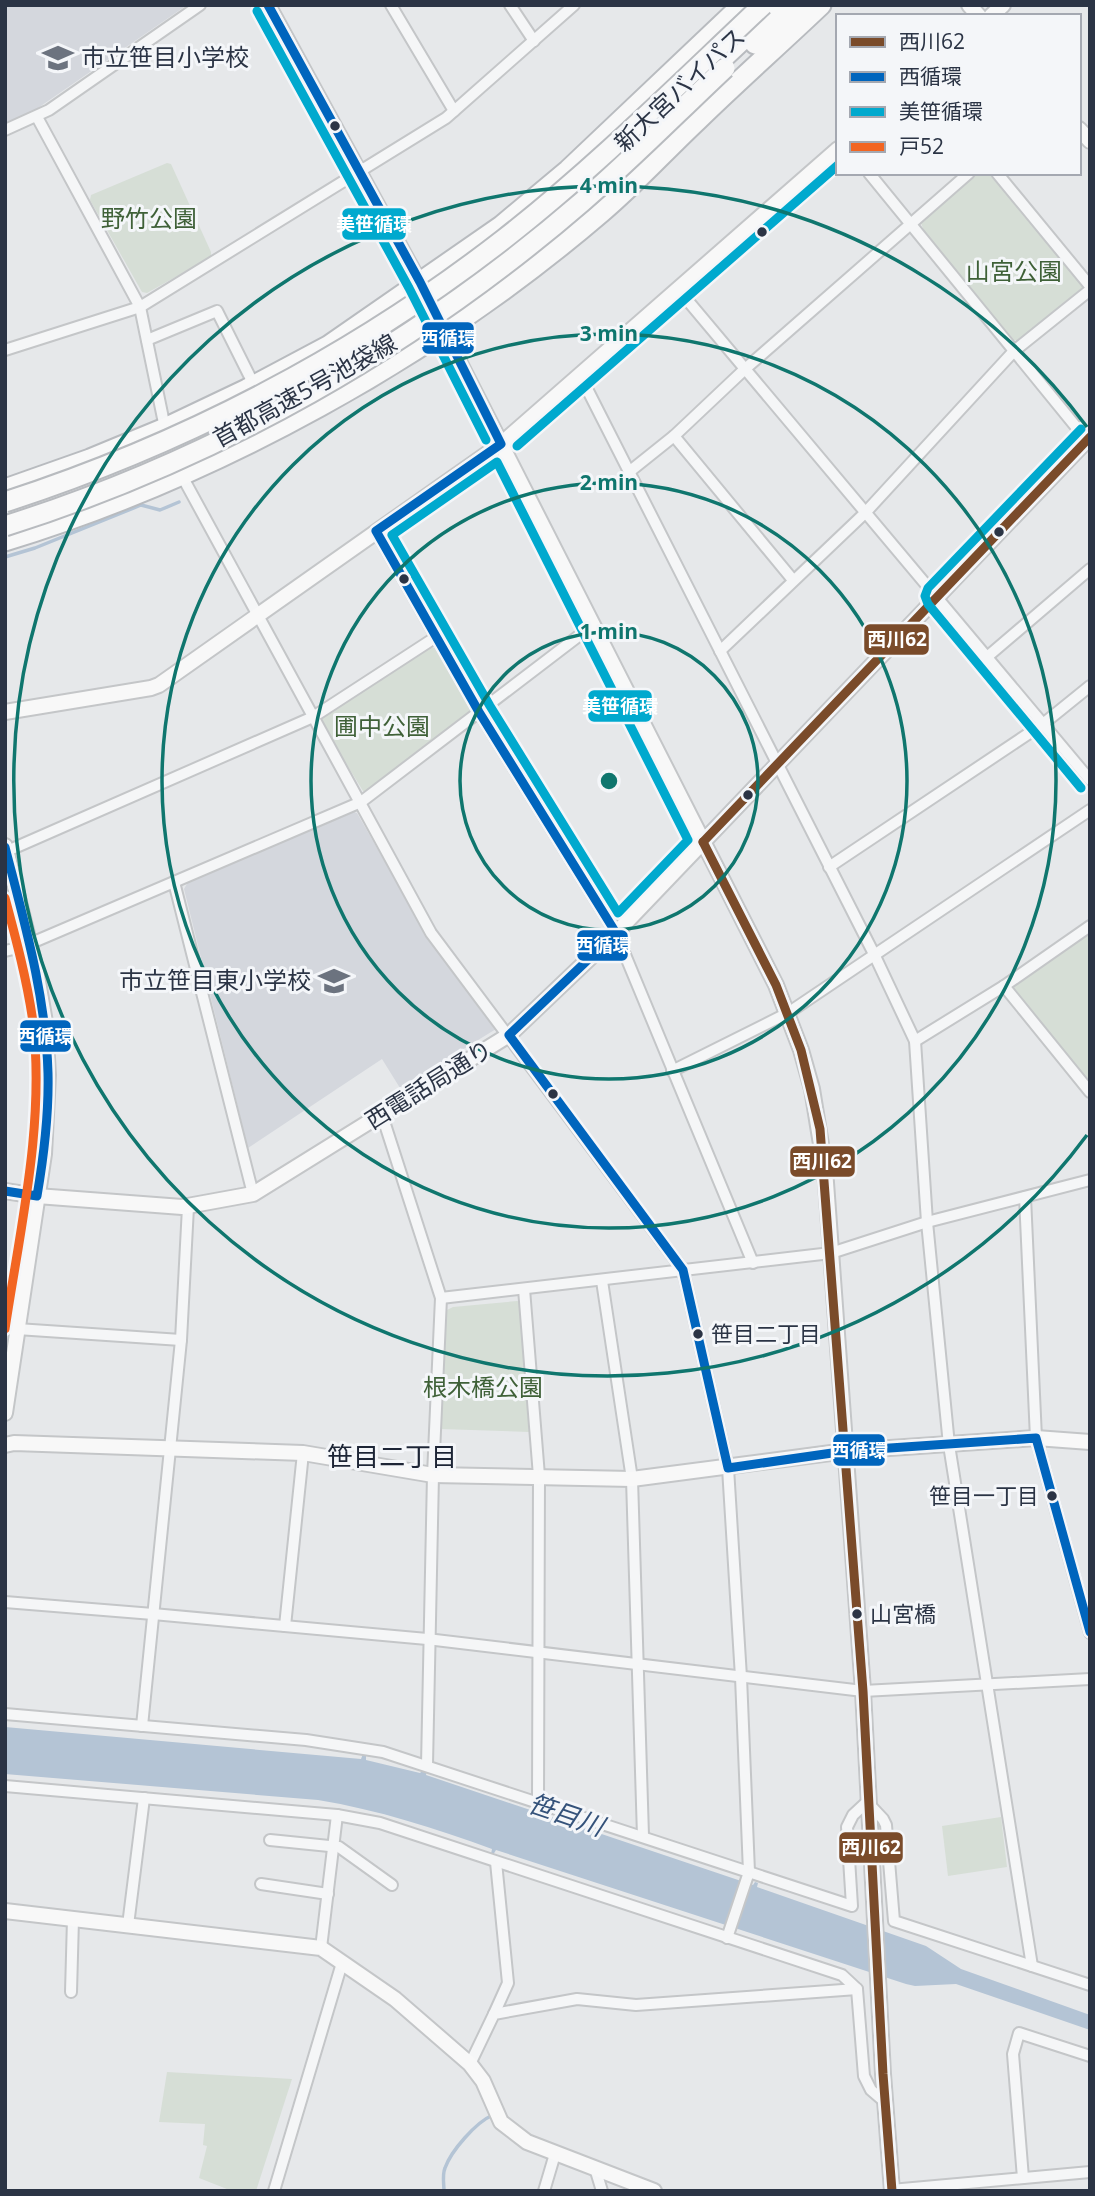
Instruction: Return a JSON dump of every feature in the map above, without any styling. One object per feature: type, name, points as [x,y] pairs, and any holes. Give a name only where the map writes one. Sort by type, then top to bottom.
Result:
[{"type":"highway","points":[[5,489],[90,459],[167,426],[328,346],[501,226],[568,170],[742,5]]},
{"type":"highway","name":"首都高速5号池袋線","points":[[5,502],[93,471],[229,413],[383,323],[502,240],[571,184],[763,5]]},
{"type":"highway","name":"新大宮バイパス","points":[[771,5],[494,260],[578,196],[780,5]]},
{"type":"highway","name":"首都高速5号池袋線","points":[[5,526],[104,492],[241,431],[341,376],[449,306],[515,257],[583,201],[792,5]]},
{"type":"highway","points":[[725,68],[803,5]]},
{"type":"highway","points":[[5,541],[113,504],[188,473],[353,386],[443,330],[534,267],[604,210],[821,5]]},
{"type":"highway","points":[[233,423],[302,390],[377,341]]},
{"type":"highway","points":[[230,397],[214,415],[215,431],[227,443],[253,441]]},
{"type":"highway","points":[[167,426],[191,425],[203,436],[206,452],[188,473]]},
{"type":"highway","points":[[5,509],[187,443],[39,507],[5,517]]},
{"type":"street","points":[[5,130],[37,117],[200,5]]},
{"type":"street","points":[[268,5],[420,282],[776,985],[788,1013],[812,1089],[820,1129],[831,1253],[863,1691],[885,2102],[886,2190],[1090,2172]]},
{"type":"street","points":[[391,5],[454,111]]},
{"type":"street","points":[[510,5],[534,41]]},
{"type":"street","points":[[5,349],[140,307],[359,173],[454,111],[574,5]]},
{"type":"street","points":[[37,117],[140,307],[167,426]]},
{"type":"street","points":[[5,712],[155,687],[501,444],[836,151]]},
{"type":"street","points":[[871,175],[1089,441]]},
{"type":"street","points":[[629,472],[674,436],[745,369],[967,175]]},
{"type":"street","points":[[720,651],[865,513],[1014,352],[1090,288],[999,175]]},
{"type":"street","points":[[678,289],[1090,780]]},
{"type":"street","points":[[147,340],[217,311],[254,385]]},
{"type":"street","points":[[580,375],[874,954],[915,1041],[927,1222],[948,1444],[1032,1966]]},
{"type":"street","points":[[674,436],[793,580]]},
{"type":"street","name":"西電話局通り","points":[[5,1191],[37,1196],[188,1207],[253,1194],[509,1035],[616,933],[937,596],[1089,441]]},
{"type":"street","points":[[188,473],[258,615],[432,933],[683,1270],[728,1468],[741,1678],[748,1874],[728,1936]]},
{"type":"street","points":[[376,531],[479,712],[616,933],[753,1263]]},
{"type":"street","points":[[988,657],[1090,569]]},
{"type":"street","points":[[5,951],[30,944],[362,802],[593,625]]},
{"type":"street","points":[[5,1413],[47,1127],[48,1074],[41,996],[6,850],[313,717],[436,637]]},
{"type":"street","points":[[830,867],[1043,724],[1090,686]]},
{"type":"street","points":[[672,1070],[788,1013],[1090,810]]},
{"type":"street","points":[[174,882],[253,1194]]},
{"type":"street","points":[[915,1041],[1004,986],[1090,926]]},
{"type":"street","points":[[1004,986],[1090,1091]]},
{"type":"street","points":[[382,1115],[441,1298],[433,1475],[427,1765]]},
{"type":"street","points":[[441,1298],[831,1253],[927,1222],[1090,1180]]},
{"type":"street","points":[[1025,1197],[1036,1438],[1090,1633]]},
{"type":"street","points":[[142,1726],[181,1340],[188,1207]]},
{"type":"street","points":[[601,1281],[632,1479],[643,1836]]},
{"type":"street","points":[[524,1289],[538,1476],[538,1801]]},
{"type":"street","points":[[17,1329],[181,1340]]},
{"type":"street","points":[[5,1445],[14,1443],[303,1453],[433,1475],[632,1479],[846,1451],[1036,1438],[1090,1442]]},
{"type":"street","points":[[285,1626],[303,1453]]},
{"type":"street","points":[[5,1602],[430,1640],[863,1691],[1090,1679]]},
{"type":"street","points":[[5,1714],[306,1740],[383,1752],[852,1906],[847,1827],[853,1815],[867,1802]]},
{"type":"street","points":[[5,1786],[337,1815],[380,1823],[842,1975],[857,1989],[864,2076],[871,2090],[885,2102]]},
{"type":"street","points":[[128,1925],[144,1798]]},
{"type":"street","points":[[867,1802],[886,1825],[894,1921],[1090,1985]]},
{"type":"street","points":[[321,1948],[337,1815]]},
{"type":"street","points":[[270,1840],[340,1847],[392,1885]]},
{"type":"street","points":[[470,2064],[508,1983],[496,1862]]},
{"type":"street","points":[[261,1884],[328,1894]]},
{"type":"street","points":[[5,1911],[321,1948],[395,1999],[470,2064],[483,2081],[501,2122],[527,2142],[654,2191]]},
{"type":"street","points":[[71,1992],[73,1919]]},
{"type":"street","points":[[274,2191],[342,1963]]},
{"type":"street","points":[[494,2014],[577,1999],[636,2005],[857,1989]]},
{"type":"street","points":[[1023,2178],[1013,2054],[1019,2032],[1090,2056]]},
{"type":"street","points":[[544,2191],[555,2154]]},
{"type":"street","points":[[595,2168],[602,2191]]},
{"type":"shaded area","name":"市立笹目小学校","points":[[5,5],[187,5],[35,110],[5,123]]},
{"type":"shaded area","name":"市立笹目東小学校","points":[[354,812],[426,934],[496,1029],[400,1088],[382,1059],[248,1148],[184,889],[188,882]]},
{"type":"green space","name":"野竹公園","points":[[167,163],[171,164],[211,257],[147,293],[142,292],[90,200],[91,195]]},
{"type":"green space","name":"山宮公園","points":[[976,175],[990,175],[1082,282],[1082,288],[1018,340],[1012,340],[924,231],[921,223]]},
{"type":"green space","name":"圃中公園","points":[[428,647],[435,648],[470,708],[469,716],[367,792],[363,791],[320,721],[321,716]]},
{"type":"green space","points":[[1090,926],[1090,1092],[1004,986]]},
{"type":"green space","name":"根木橋公園","points":[[520,1302],[529,1432],[440,1429],[445,1311],[453,1307]]},
{"type":"green space","points":[[1001,1817],[1007,1867],[948,1876],[942,1826]]},
{"type":"green space","points":[[167,2072],[292,2079],[256,2191],[232,2191],[199,2178],[207,2146],[203,2145],[205,2124],[159,2122]]},
{"type":"water","name":"笹目川","points":[[5,1727],[361,1759],[363,1754],[366,1755],[366,1760],[420,1773],[427,1771],[426,1775],[753,1885],[758,1883],[757,1887],[926,1946],[961,1969],[1090,2015],[1090,2030],[956,1984],[906,1984],[496,1850],[493,1855],[492,1849],[471,1841],[362,1809],[318,1800],[5,1774]]},
{"type":"waterway","points":[[5,557],[35,548],[141,505],[160,510],[179,502]]},
{"type":"waterway","points":[[444,2191],[443,2177],[448,2161],[472,2130],[493,2115]]},
{"type":"transit line","name":"西循環","points":[[268,5],[420,282],[501,444],[376,531],[479,712],[616,933],[509,1035],[683,1270],[728,1468],[846,1451],[1036,1438],[1090,1632]]},
{"type":"transit line","name":"美笹循環","points":[[257,11],[409,288],[486,440]]},
{"type":"transit line","name":"美笹循環","points":[[517,446],[836,167]]},
{"type":"transit line","name":"美笹循環","points":[[1081,429],[928,588],[925,596],[928,604],[1081,788]]},
{"type":"transit line","name":"西川62","points":[[703,842],[1090,437]]},
{"type":"transit line","name":"美笹循環","points":[[497,462],[688,840],[618,913],[490,706],[392,535],[497,462]]},
{"type":"transit line","name":"西川62","points":[[703,842],[776,985],[801,1050],[820,1129],[863,1691],[883,2074],[892,2191]]},
{"type":"transit line","name":"西循環","points":[[5,847],[39,987],[48,1088],[46,1134],[37,1196],[5,1191]]},
{"type":"transit line","name":"戸52","points":[[5,898],[28,991],[36,1060],[36,1099],[29,1176],[5,1329]]},
{"type":"place","name":"市立笹目小学校","points":[[58,58]]},
{"type":"place","name":"市立笹目東小学校","points":[[334,981]]},
{"type":"place","name":"笹目二丁目","points":[[698,1334]]},
{"type":"place","name":"笹目一丁目","points":[[1052,1496]]},
{"type":"place","name":"山宮橋","points":[[857,1614]]},
{"type":"district","name":"笹目二丁目","points":[[392,1457]]}]
